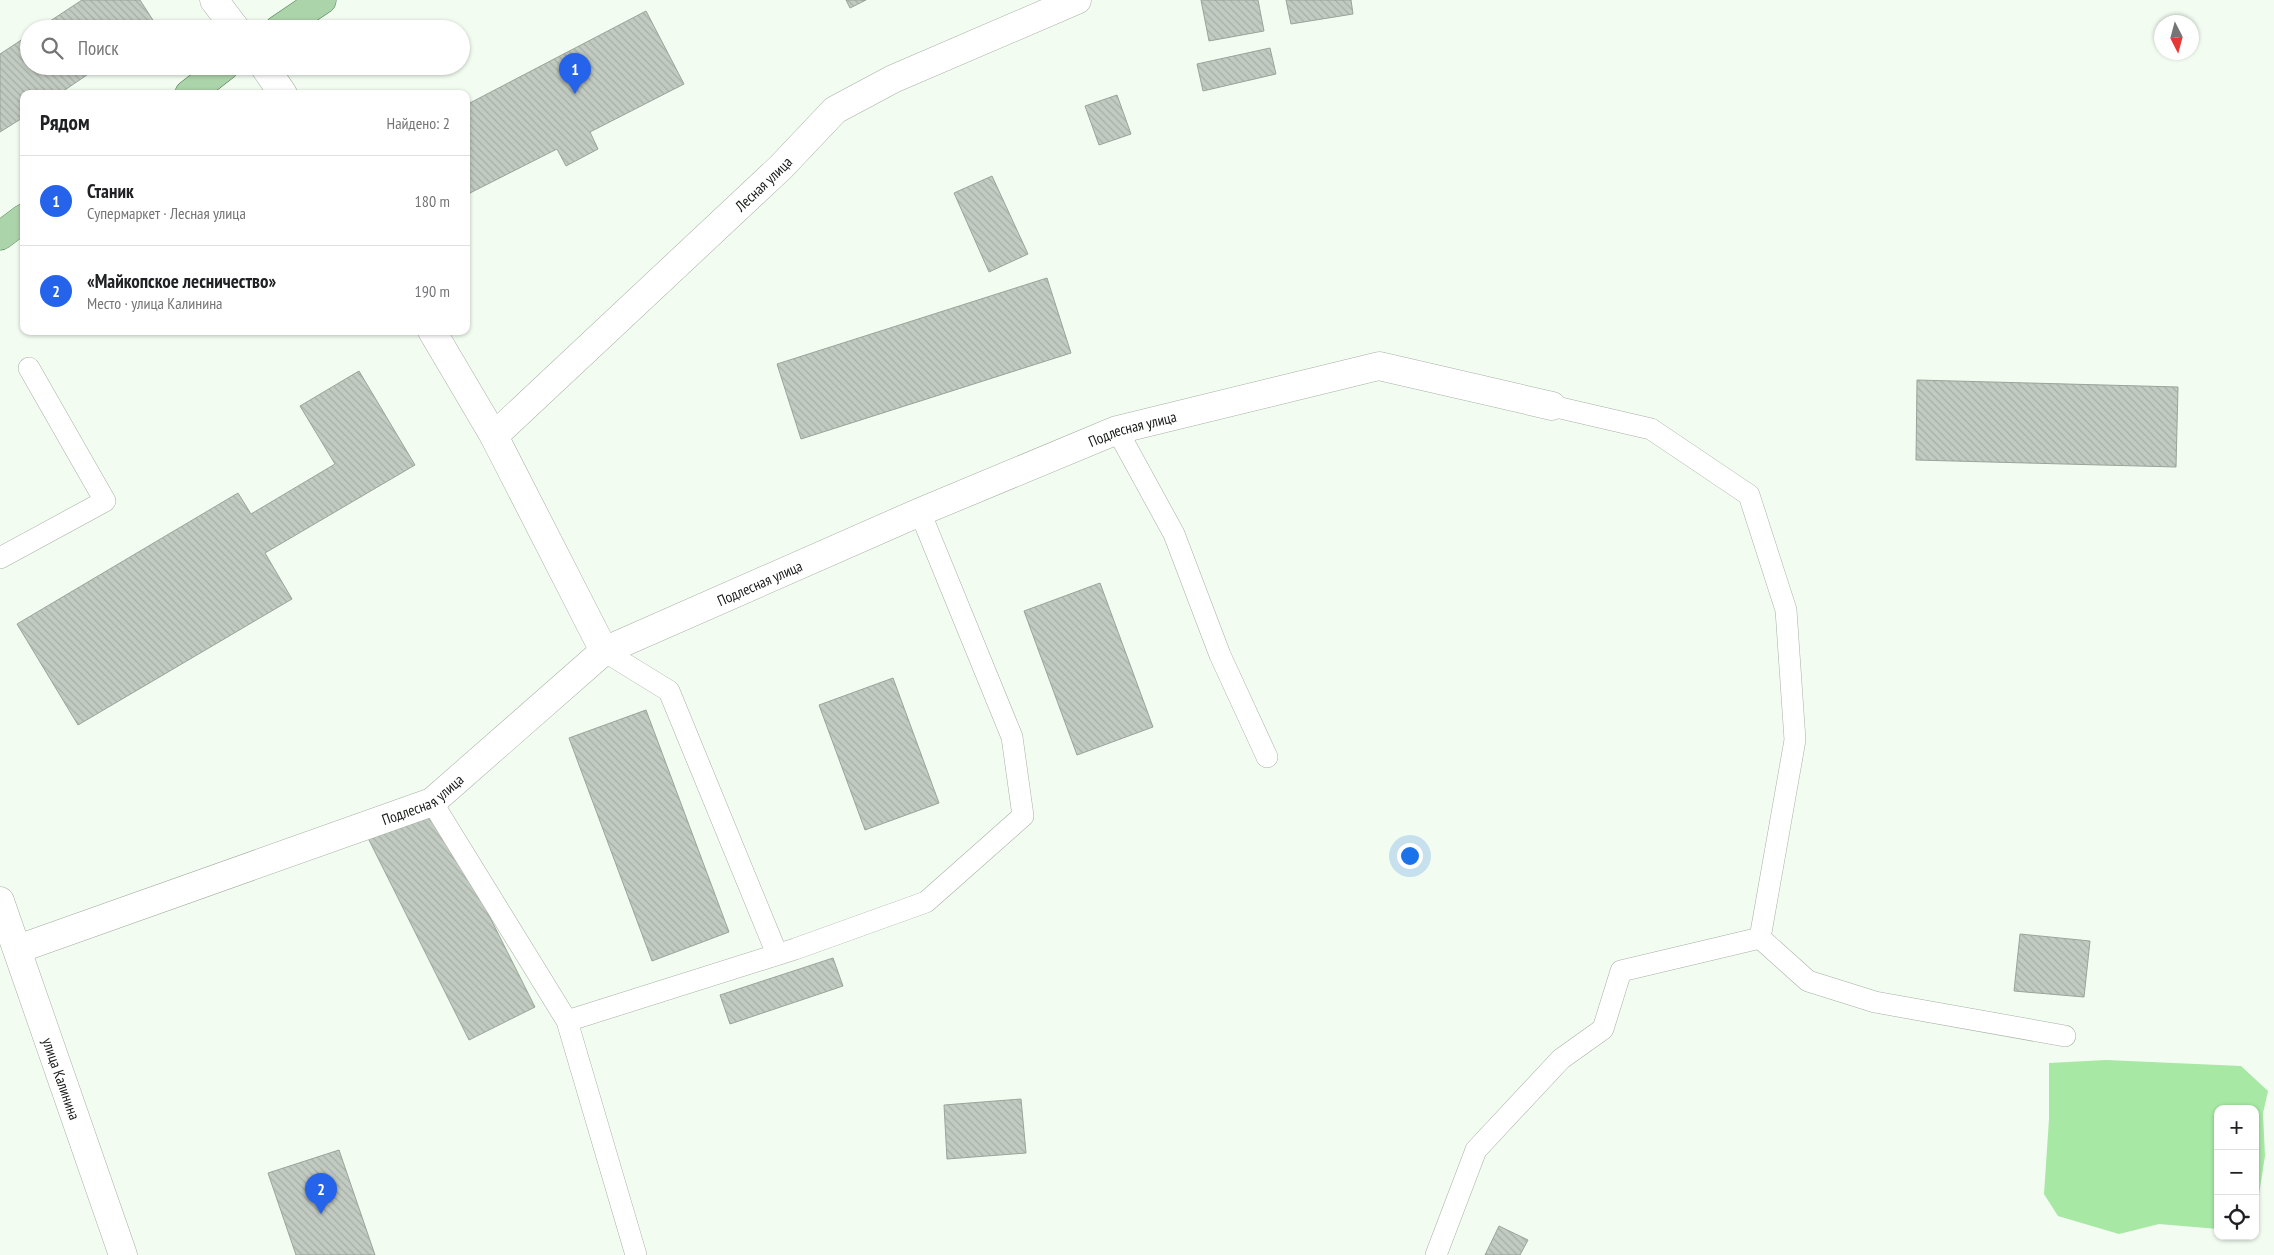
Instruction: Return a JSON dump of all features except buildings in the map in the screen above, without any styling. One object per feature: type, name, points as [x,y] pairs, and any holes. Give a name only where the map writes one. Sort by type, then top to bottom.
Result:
[{"type":"main road","points":[[292,20],[322,0]]},
{"type":"main road","points":[[194,90],[213,75]]},
{"type":"main road","points":[[0,236],[20,221]]},
{"type":"street","points":[[214,0],[229,20]]},
{"type":"street","name":"Лесная улица","points":[[494,436],[781,167],[834,110],[893,79],[1077,0]]},
{"type":"street","points":[[270,75],[280,90]]},
{"type":"street","points":[[434,335],[494,436],[604,651]]},
{"type":"street","name":"Подлесная улица","points":[[9,949],[432,802],[604,651],[920,512],[1117,430],[1379,366],[1552,406]]},
{"type":"street","name":"улица Калинина","points":[[0,901],[9,949],[122,1255]]},
{"type":"lane","points":[[0,558],[105,501],[29,368]]},
{"type":"lane","points":[[1552,406],[1652,429],[1749,495],[1786,610],[1795,740],[1760,938]]},
{"type":"lane","points":[[1117,430],[1174,534],[1220,655],[1267,757]]},
{"type":"lane","points":[[567,1021],[777,954],[926,902],[1023,816],[1012,737],[920,512]]},
{"type":"lane","points":[[604,651],[669,691],[777,954]]},
{"type":"lane","points":[[432,802],[567,1021],[636,1255]]},
{"type":"lane","points":[[1760,938],[1808,981],[1875,1002],[2065,1036]]},
{"type":"lane","points":[[1436,1255],[1476,1150],[1561,1059],[1603,1029],[1621,971],[1760,938]]},
{"type":"shaded area","points":[[2106,1060],[2241,1066],[2268,1091],[2263,1113],[2265,1156],[2259,1194],[2259,1105],[2214,1105],[2214,1229],[2159,1224],[2119,1234],[2058,1216],[2044,1194],[2049,1119],[2049,1063]]},
{"type":"place","name":"Станик","points":[[575,94]]},
{"type":"place","name":"«Майкопское лесничество»","points":[[321,1214]]}]
